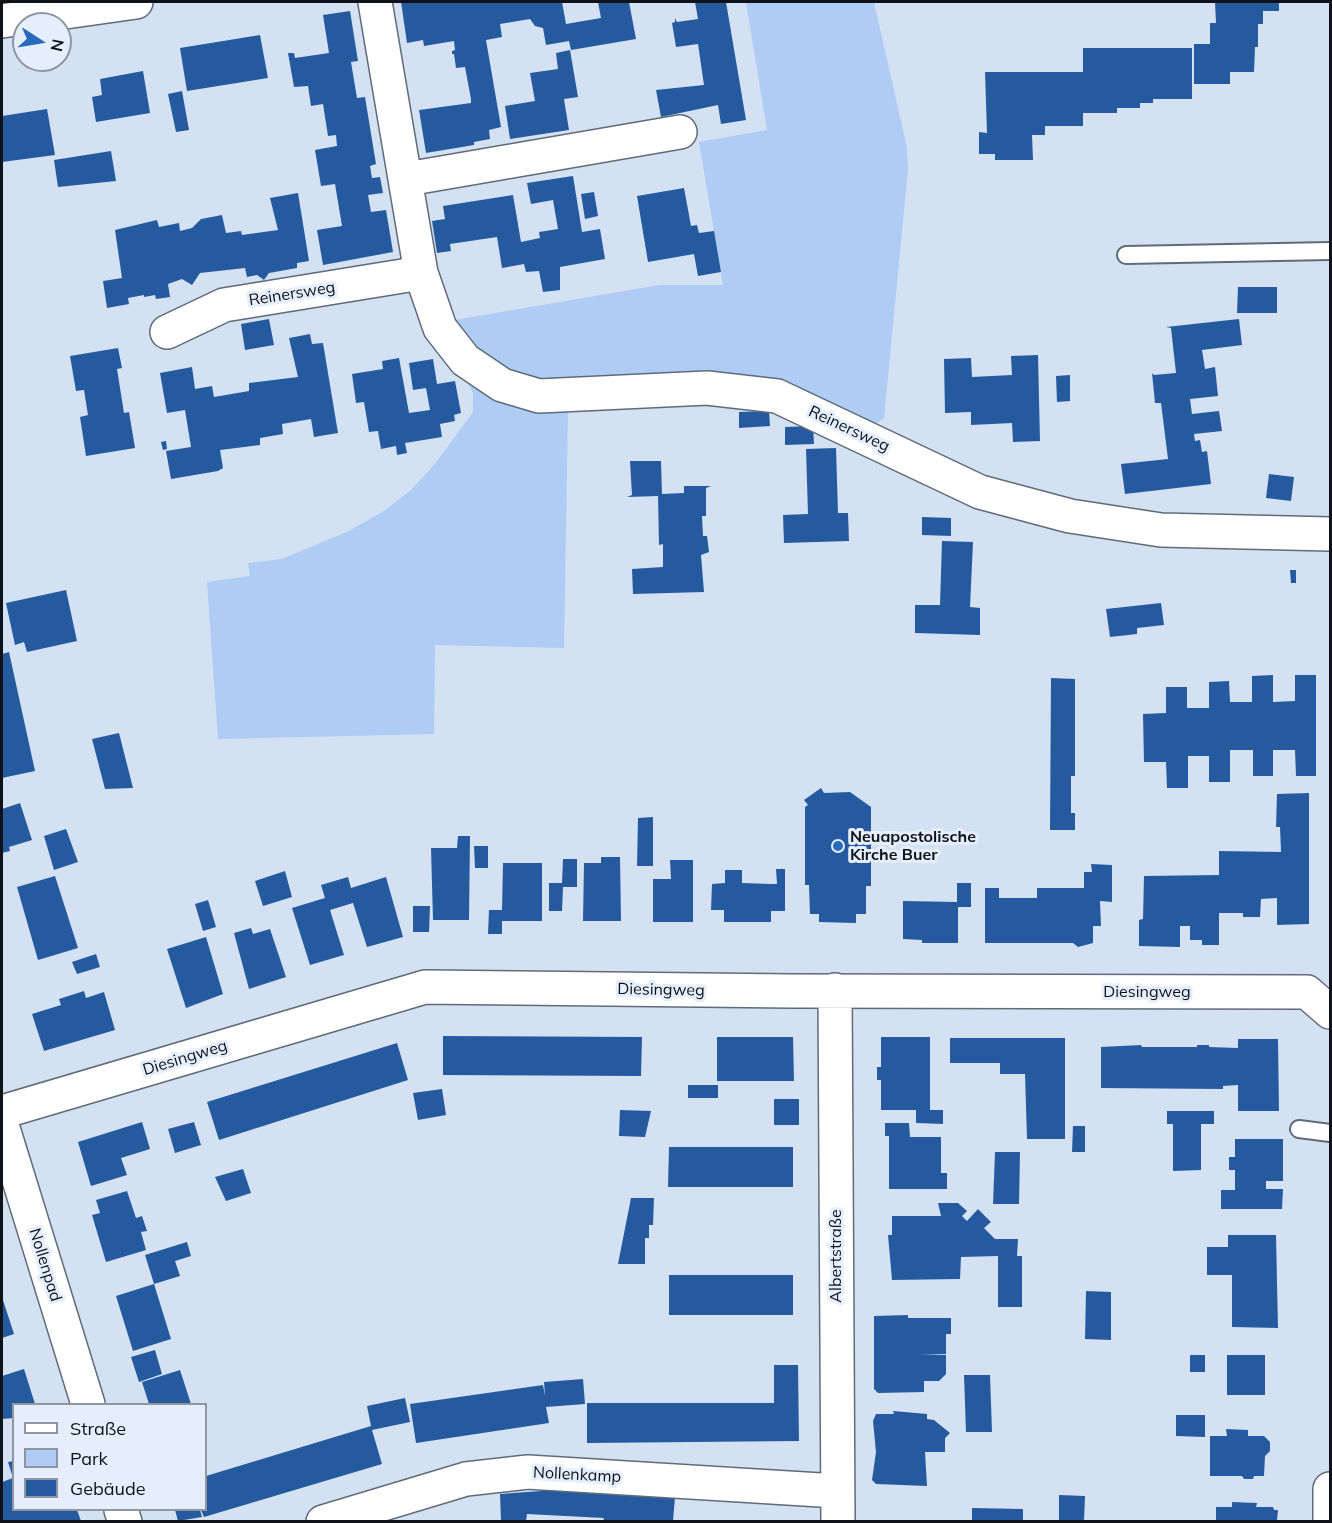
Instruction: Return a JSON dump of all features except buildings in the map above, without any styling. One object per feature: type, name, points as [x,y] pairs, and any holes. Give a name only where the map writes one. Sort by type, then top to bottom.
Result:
[{"type":"street","points":[[2,21],[136,2]]},
{"type":"street","name":"Reinersweg","points":[[375,2],[407,179],[421,273],[440,328],[465,360],[501,385],[539,396],[707,388],[777,396],[980,492],[1070,516],[1161,530],[1330,534]]},
{"type":"street","points":[[407,179],[680,132]]},
{"type":"street","name":"Reinersweg","points":[[167,332],[224,305],[421,273]]},
{"type":"street","name":"Diesingweg","points":[[2,1112],[425,987],[1307,992],[1330,1012]]},
{"type":"street","name":"Albertstraße","points":[[835,990],[838,1506]]},
{"type":"street","name":"Nollenpad","points":[[2,1125],[88,1403]]},
{"type":"street","name":"Nollenkamp","points":[[323,1521],[466,1479],[528,1472],[838,1506]]},
{"type":"street","points":[[1330,1489],[1330,1521]]},
{"type":"lane","points":[[1126,255],[1330,251]]},
{"type":"lane","points":[[1299,1129],[1330,1133]]},
{"type":"green space","points":[[746,2],[874,2],[907,148],[908,169],[884,418],[873,426],[791,387],[568,409],[564,648],[435,645],[434,734],[218,739],[207,582],[250,576],[248,563],[282,559],[349,531],[384,511],[411,490],[435,464],[473,412],[473,393],[465,378],[449,321],[659,285],[723,285],[699,142],[767,130]]},
{"type":"place","name":"Neuapostolische Kirche Buer","points":[[838,846]]}]
